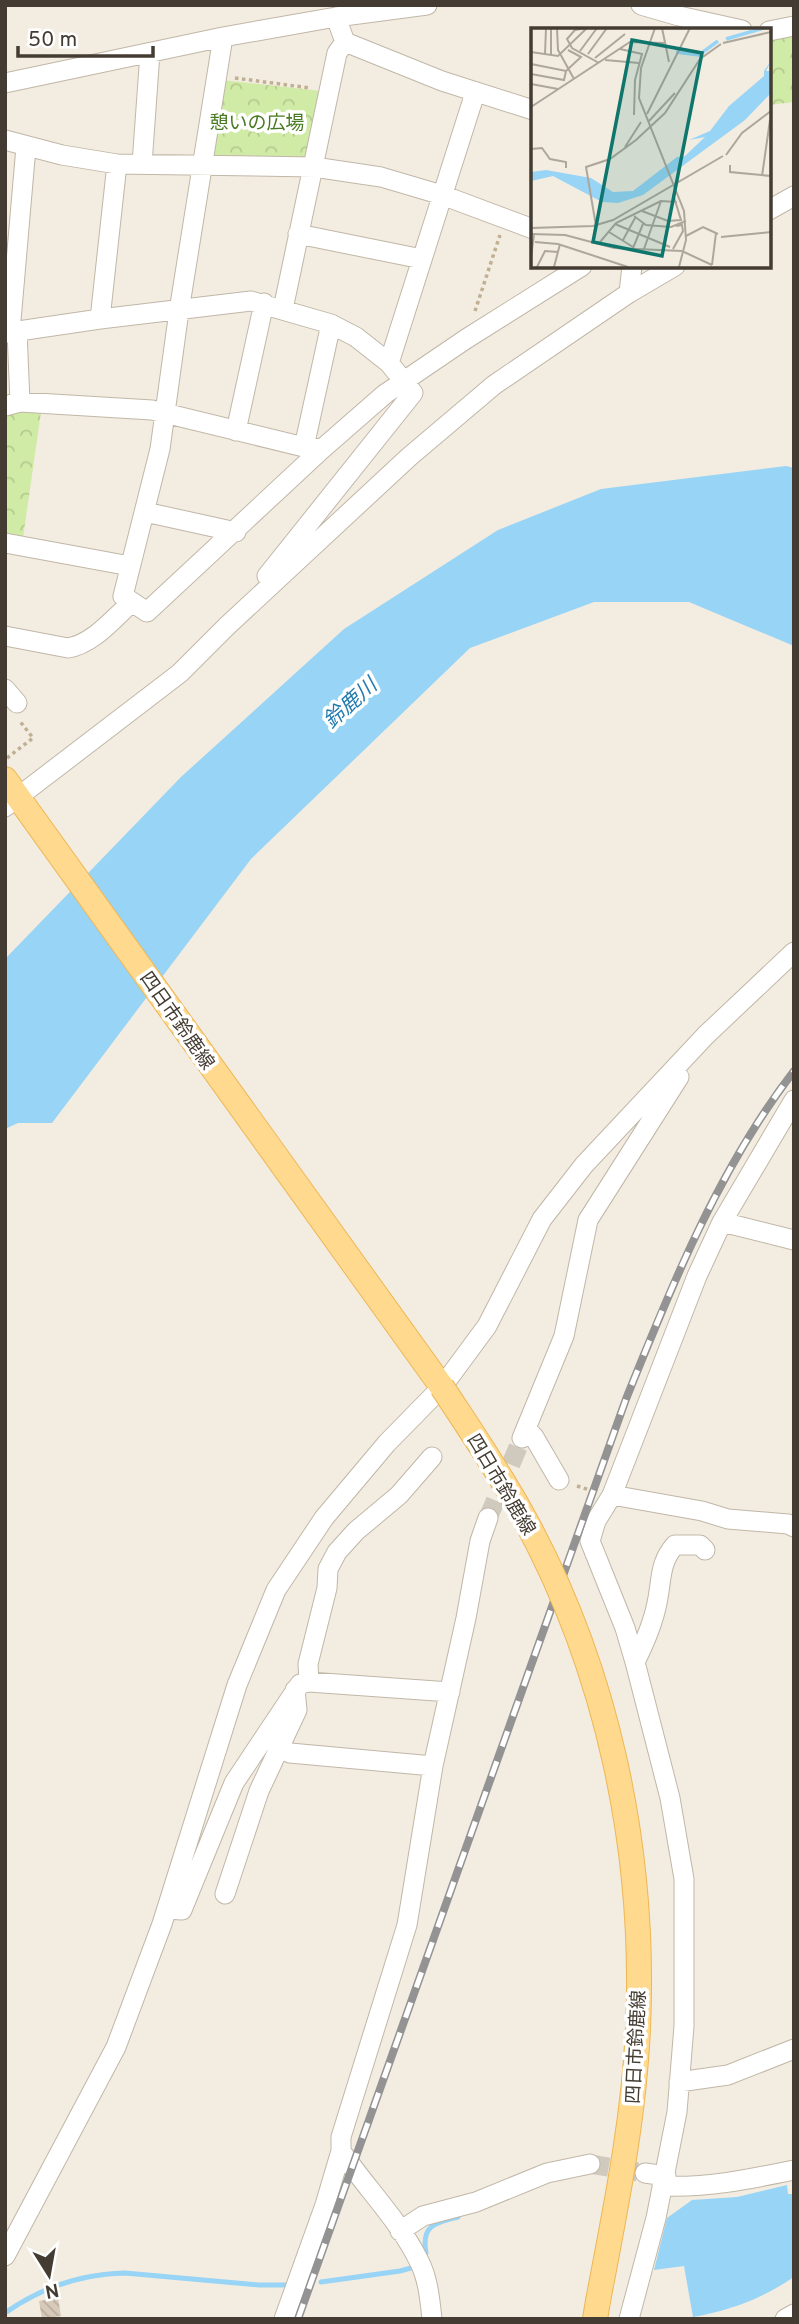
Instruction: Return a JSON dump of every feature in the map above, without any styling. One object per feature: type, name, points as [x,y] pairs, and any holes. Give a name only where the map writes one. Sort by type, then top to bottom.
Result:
[{"type":"main road","name":"四日市鈴鹿線","points":[[14,798],[426,1363],[522,1513],[567,1609],[606,1723],[626,1812],[636,1893],[638,2029],[631,2115],[597,2310]]},
{"type":"street","points":[[5,83],[223,37],[335,17],[427,5]]},
{"type":"street","points":[[641,5],[736,28]]},
{"type":"street","points":[[335,17],[345,42],[475,93],[531,109]]},
{"type":"street","points":[[771,31],[794,26]]},
{"type":"street","points":[[223,37],[160,449],[123,596],[147,612],[236,532],[313,448],[404,381],[579,268]]},
{"type":"street","points":[[236,431],[273,306],[298,234],[337,53],[345,42]]},
{"type":"street","points":[[142,164],[150,53]]},
{"type":"street","points":[[389,363],[475,93]]},
{"type":"street","points":[[5,140],[26,147],[117,164],[314,167],[381,177],[442,195],[531,228]]},
{"type":"street","points":[[26,147],[9,285],[13,404],[152,410],[313,448]]},
{"type":"street","points":[[100,319],[117,164]]},
{"type":"street","points":[[771,209],[794,197]]},
{"type":"street","points":[[298,234],[422,259]]},
{"type":"street","points":[[629,293],[632,268]]},
{"type":"street","points":[[14,798],[180,673],[409,457],[494,385],[629,293],[672,268]]},
{"type":"street","points":[[11,332],[239,302],[273,306],[331,324],[356,337],[389,363],[413,393],[227,626]]},
{"type":"street","points":[[313,448],[331,324]]},
{"type":"street","points":[[145,512],[236,532]]},
{"type":"street","points":[[5,543],[130,566]]},
{"type":"street","points":[[5,636],[68,648],[76,646],[89,640],[132,602]]},
{"type":"street","points":[[5,2256],[116,2046],[167,1909],[237,1685],[276,1590],[324,1518],[387,1443],[442,1387],[487,1326],[542,1219],[584,1165],[706,1035],[794,952]]},
{"type":"street","points":[[559,1480],[534,1437],[524,1433],[564,1336],[588,1220],[706,1035]]},
{"type":"street","points":[[629,2319],[653,2231],[677,2112],[684,2013],[684,1879],[670,1798],[635,1662],[625,1628],[590,1541],[596,1521],[612,1495],[697,1276],[722,1222],[794,1100]]},
{"type":"street","points":[[722,1222],[794,1240]]},
{"type":"street","points":[[225,1894],[259,1791],[297,1710],[327,1588],[328,1569],[337,1552],[356,1531],[399,1495],[432,1457]]},
{"type":"street","points":[[612,1495],[702,1511],[728,1520],[788,1524],[794,1527]]},
{"type":"street","points":[[284,2319],[325,2206],[341,2151],[341,2137],[407,1925],[433,1766],[467,1618],[480,1541],[488,1518]]},
{"type":"street","points":[[635,1662],[644,1645],[657,1605],[665,1557],[675,1545],[700,1545],[705,1550]]},
{"type":"street","points":[[167,1909],[182,1910],[234,1783],[302,1686]]},
{"type":"street","points":[[302,1686],[450,1692]]},
{"type":"street","points":[[280,1748],[290,1753],[433,1766]]},
{"type":"street","points":[[679,2082],[728,2075],[794,2049]]},
{"type":"street","points":[[341,2151],[379,2198],[420,2262],[429,2292],[432,2319]]},
{"type":"street","points":[[400,2231],[423,2216],[476,2202],[547,2173],[590,2164]]},
{"type":"street","points":[[645,2173],[685,2187],[735,2182],[794,2170]]},
{"type":"street","points":[[5,2230],[34,2200]]},
{"type":"street","points":[[785,2319],[794,2314]]},
{"type":"path","points":[[217,76],[330,90]]},
{"type":"path","points":[[466,340],[505,219]]},
{"type":"path","points":[[5,759],[33,738],[11,709],[11,696]]},
{"type":"path","points":[[559,1480],[612,1495]]},
{"type":"green space","points":[[794,35],[794,102],[771,105],[771,40]]},
{"type":"green space","name":"憩いの広場","points":[[222,80],[321,91],[310,154],[303,160],[215,158],[211,152]]},
{"type":"green space","points":[[22,409],[41,412],[23,538],[5,536],[5,413]]},
{"type":"water","name":"鈴鹿川","points":[[786,466],[794,468],[794,646],[689,602],[594,602],[470,648],[251,859],[52,1123],[18,1123],[5,1129],[5,959],[181,777],[344,629],[498,530],[601,489]]},
{"type":"water","points":[[787,2185],[788,2194],[794,2194],[794,2277],[745,2303],[693,2317],[684,2266],[654,2270],[667,2218],[692,2200],[737,2197]]},
{"type":"building","points":[[58,2298],[61,2316],[42,2319],[39,2301]]},
{"type":"waterway","points":[[426,2253],[428,2231],[436,2224],[458,2217]]},
{"type":"waterway","points":[[321,2282],[411,2268]]},
{"type":"waterway","points":[[5,2313],[47,2289],[77,2279],[108,2274],[290,2285]]},
{"type":"tunnel","points":[[488,1518],[522,1438]]},
{"type":"tunnel","points":[[590,2164],[645,2173]]},
{"type":"railway","points":[[298,2319],[626,1399],[699,1229],[742,1147],[794,1071]]}]
